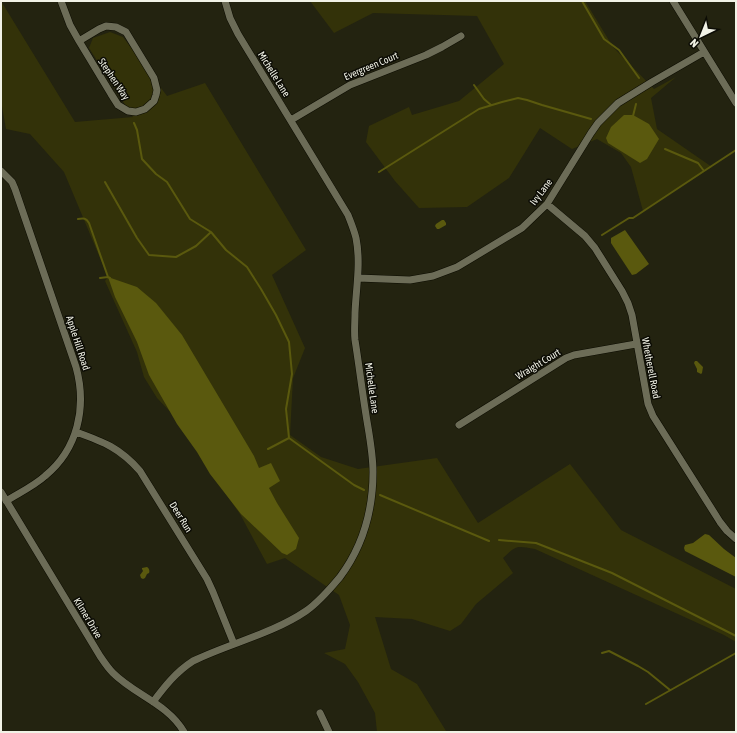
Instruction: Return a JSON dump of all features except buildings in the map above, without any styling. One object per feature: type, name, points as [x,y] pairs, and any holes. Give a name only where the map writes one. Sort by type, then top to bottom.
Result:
[{"type":"street","name":"Stephen Way","points":[[61,1],[70,25],[79,41],[118,105],[128,111],[136,112],[145,109],[154,101],[157,90],[154,78],[126,32],[116,27],[106,26],[79,41]]},
{"type":"street","name":"Michelle Lane","points":[[154,702],[169,680],[184,667],[199,658],[285,623],[307,610],[321,598],[344,571],[355,554],[363,536],[372,491],[373,471],[370,441],[354,337],[358,278],[356,238],[348,215],[238,34],[230,18],[225,1]]},
{"type":"street","points":[[672,1],[736,102]]},
{"type":"street","name":"Evergreen Court","points":[[291,120],[350,85],[426,55],[461,36]]},
{"type":"street","name":"Ivy Lane","points":[[358,278],[410,280],[433,276],[457,267],[522,228],[547,204],[591,132],[618,103],[704,52]]},
{"type":"street","name":"Apple Hill Road","points":[[1,171],[12,182],[15,189],[80,379],[82,398],[76,432],[64,456],[52,470],[36,483],[6,501]]},
{"type":"street","name":"Whetherell Road","points":[[547,204],[585,236],[595,248],[622,291],[632,315],[648,404],[653,416],[720,522],[736,539]]},
{"type":"street","name":"Wraight Court","points":[[459,425],[566,358],[574,355],[636,344]]},
{"type":"street","name":"Deer Run","points":[[76,432],[103,442],[116,449],[140,471],[207,579],[234,644]]},
{"type":"street","name":"Kilmer Drive","points":[[1,492],[107,667],[113,674],[154,702],[174,718],[184,732]]},
{"type":"street","points":[[320,713],[329,732]]},
{"type":"shaded area","points":[[1,1],[75,122],[133,117],[89,48],[93,38],[110,32],[123,37],[167,96],[205,83],[306,250],[272,275],[305,348],[293,378],[290,435],[321,457],[358,469],[437,458],[478,523],[570,464],[621,530],[736,589],[736,642],[724,635],[535,549],[520,547],[514,549],[503,558],[513,573],[476,604],[461,624],[450,631],[412,619],[375,617],[391,669],[417,684],[448,732],[377,732],[375,713],[358,682],[345,664],[324,653],[345,649],[350,625],[339,595],[285,558],[267,564],[240,514],[211,473],[180,422],[157,398],[144,377],[137,352],[105,281],[108,277],[64,172],[30,134],[6,129],[1,101]]},
{"type":"shaded area","points":[[310,1],[585,1],[613,47],[654,89],[676,77],[651,98],[657,129],[712,167],[643,211],[631,167],[621,153],[597,139],[572,149],[540,128],[509,178],[467,207],[419,208],[395,181],[366,142],[369,126],[409,107],[412,115],[459,101],[504,64],[477,16],[373,13],[334,33]]},
{"type":"shaded area","points":[[624,115],[633,115],[649,124],[659,139],[647,159],[640,163],[608,143],[606,138],[611,127]]},
{"type":"shaded area","points":[[444,220],[446,225],[437,229],[435,226],[436,224]]},
{"type":"shaded area","points":[[625,230],[649,264],[636,274],[632,275],[611,243],[611,238]]},
{"type":"shaded area","points":[[108,277],[137,287],[156,303],[182,335],[254,456],[259,468],[271,463],[280,481],[269,488],[299,538],[296,549],[287,555],[282,553],[241,514],[210,474],[197,452],[177,424],[149,375],[137,342],[115,297]]},
{"type":"shaded area","points":[[695,361],[703,367],[701,374],[697,372],[694,363]]},
{"type":"shaded area","points":[[705,534],[709,535],[736,558],[736,577],[685,551],[685,545],[693,543]]},
{"type":"shaded area","points":[[147,567],[149,569],[149,573],[143,579],[140,575],[143,571],[142,568]]},
{"type":"waterway","points":[[582,1],[604,39],[619,50],[639,78]]},
{"type":"waterway","points":[[474,85],[484,99],[491,105]]},
{"type":"waterway","points":[[379,172],[479,109],[502,102],[518,98],[591,119]]},
{"type":"waterway","points":[[633,116],[636,104]]},
{"type":"waterway","points":[[134,123],[137,130],[142,159],[156,174],[167,182],[190,219],[211,232],[226,250],[247,267],[276,315],[289,342],[292,374],[286,409],[289,438],[354,485],[364,490]]},
{"type":"waterway","points":[[665,149],[698,163],[704,171],[736,150]]},
{"type":"waterway","points":[[602,235],[629,218],[633,218],[704,171]]},
{"type":"waterway","points":[[105,182],[137,238],[149,255],[176,257],[196,246],[211,232]]},
{"type":"waterway","points":[[78,219],[85,219],[89,223],[108,277],[110,278]]},
{"type":"waterway","points":[[100,278],[108,277]]},
{"type":"waterway","points":[[268,449],[289,438]]},
{"type":"waterway","points":[[380,495],[489,541]]},
{"type":"waterway","points":[[499,540],[536,543],[612,573],[736,636]]},
{"type":"waterway","points":[[602,653],[609,651],[638,666],[670,690]]},
{"type":"waterway","points":[[646,704],[736,653]]}]
